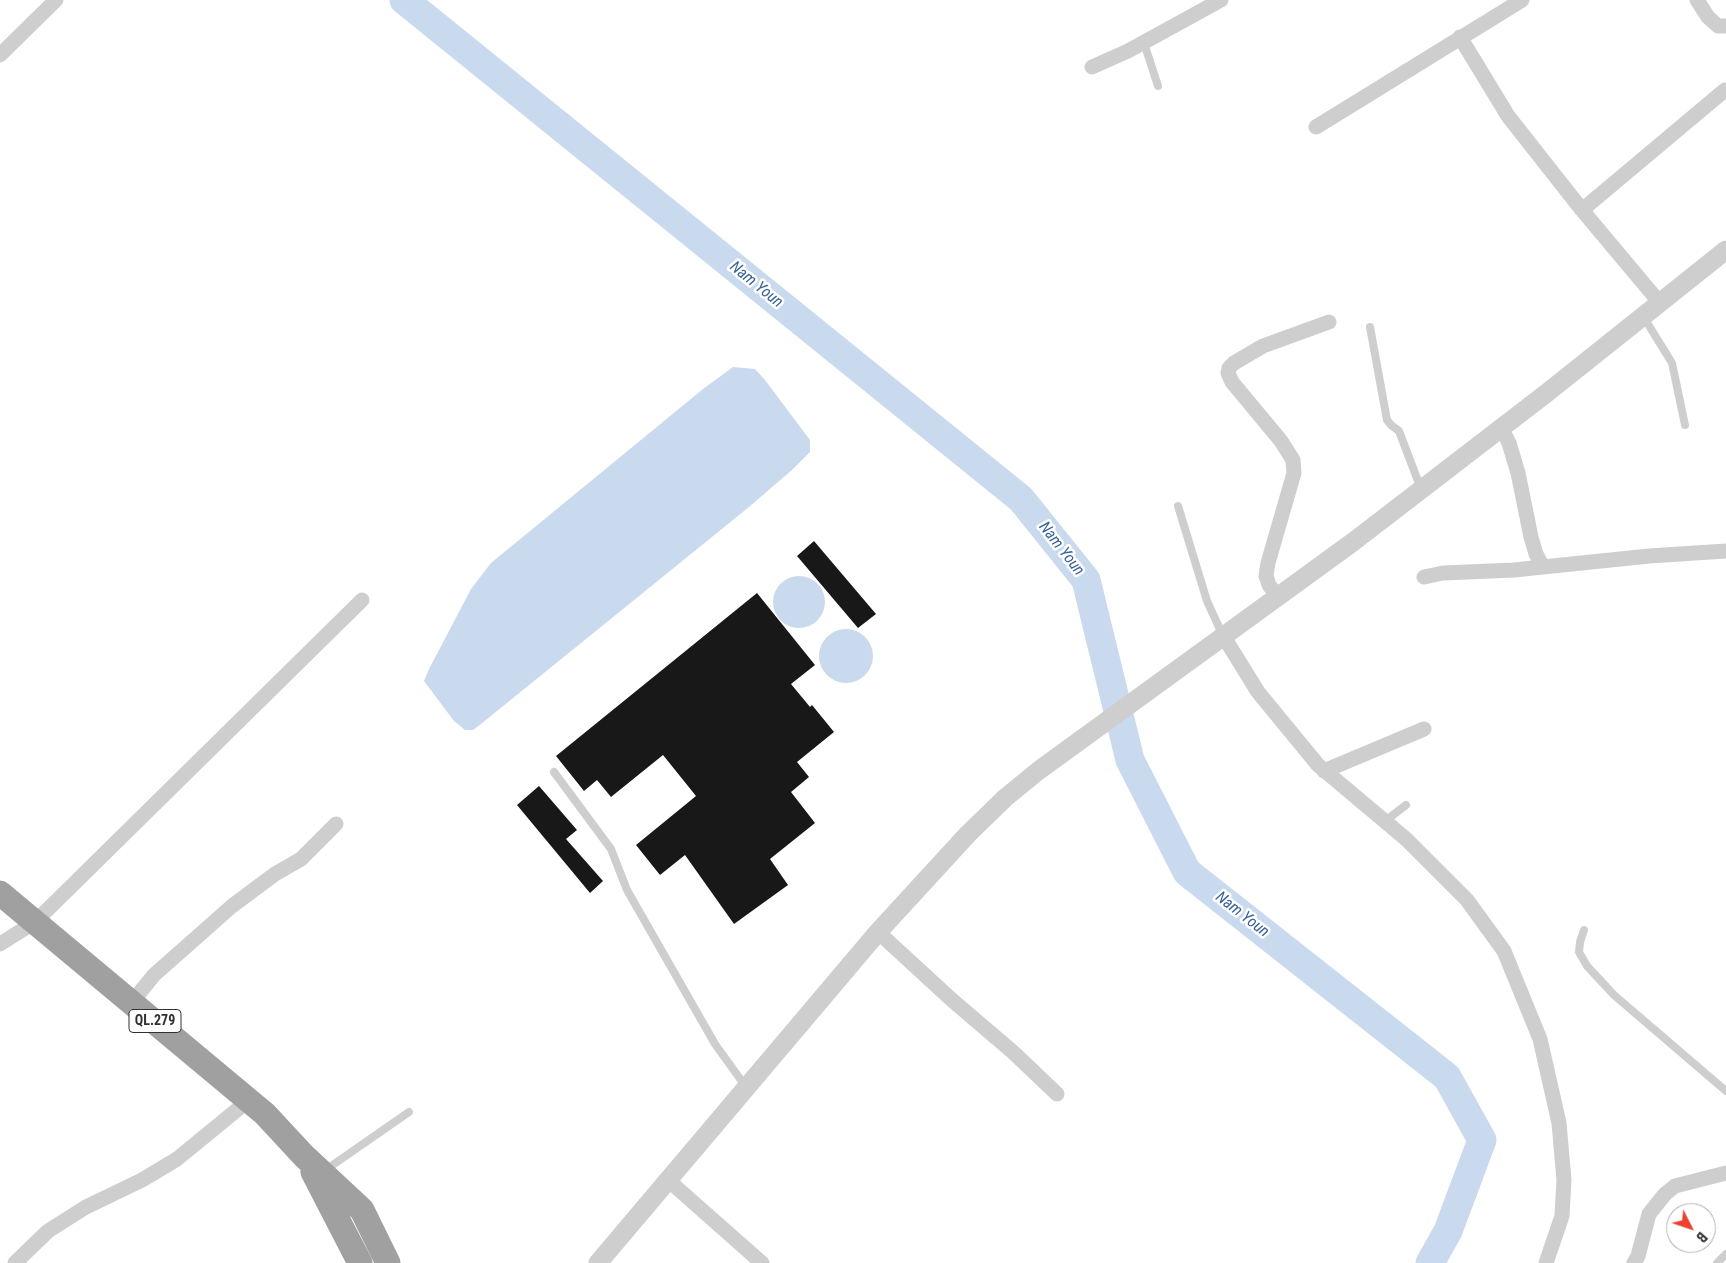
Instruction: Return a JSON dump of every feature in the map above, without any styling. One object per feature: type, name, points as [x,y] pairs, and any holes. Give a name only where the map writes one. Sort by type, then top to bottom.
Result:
[{"type":"highway","name":"QL.279","points":[[0,893],[265,1114],[314,1168],[362,1210],[388,1263]]},
{"type":"highway","name":"QL.279","points":[[314,1168],[360,1263]]},
{"type":"street","points":[[0,55],[56,0]]},
{"type":"street","points":[[1092,67],[1144,43],[1221,0]]},
{"type":"street","points":[[1316,127],[1464,36],[1506,4],[1522,0]]},
{"type":"street","points":[[1698,0],[1708,17],[1718,26],[1726,26]]},
{"type":"street","points":[[1460,37],[1508,116],[1582,210],[1660,303]]},
{"type":"street","points":[[1582,210],[1724,90]]},
{"type":"street","points":[[598,1263],[878,932],[968,834],[1005,798],[1038,771],[1218,642],[1353,542],[1556,386],[1726,250]]},
{"type":"street","points":[[1278,597],[1266,576],[1268,562],[1294,473],[1293,460],[1281,441],[1232,382],[1228,373],[1229,368],[1234,363],[1264,346],[1329,322]]},
{"type":"street","points":[[1501,427],[1509,443],[1518,473],[1536,554],[1543,567]]},
{"type":"street","points":[[1424,577],[1443,573],[1543,567],[1649,556],[1726,551]]},
{"type":"street","points":[[0,944],[35,922],[362,600]]},
{"type":"street","points":[[1218,642],[1299,744],[1324,771],[1406,839],[1467,900],[1504,951],[1540,1039],[1559,1124],[1564,1180],[1562,1216],[1546,1263]]},
{"type":"street","points":[[1324,771],[1424,729]]},
{"type":"street","points":[[132,1002],[154,975],[232,906],[275,874],[301,858],[336,824]]},
{"type":"street","points":[[878,932],[952,1000],[1014,1053],[1057,1094]]},
{"type":"street","points":[[16,1263],[48,1231],[80,1210],[142,1180],[177,1159],[249,1100]]},
{"type":"street","points":[[1634,1263],[1638,1256],[1650,1214],[1666,1194],[1675,1186],[1726,1173]]},
{"type":"street","points":[[668,1180],[762,1263]]},
{"type":"lane","points":[[1144,43],[1158,86]]},
{"type":"lane","points":[[1644,316],[1672,363],[1685,425]]},
{"type":"lane","points":[[1370,327],[1387,420],[1399,431],[1421,489]]},
{"type":"lane","points":[[1178,506],[1218,642]]},
{"type":"lane","points":[[554,772],[611,849],[627,890],[716,1044],[746,1087]]},
{"type":"lane","points":[[1384,822],[1406,805]]},
{"type":"lane","points":[[1584,930],[1579,952],[1587,966],[1614,995],[1726,1091]]},
{"type":"lane","points":[[314,1168],[409,1112]]},
{"type":"lane","points":[[1716,1263],[1726,1254]]},
{"type":"water","points":[[733,367],[755,369],[765,380],[810,440],[810,452],[749,507],[481,724],[473,730],[465,730],[454,721],[424,681],[471,589],[491,563],[703,389]]},
{"type":"water","points":[[794,576],[804,576],[814,580],[821,587],[825,602],[821,617],[814,624],[804,628],[794,628],[784,624],[777,617],[773,607],[773,597],[777,587],[784,580]]},
{"type":"water","points":[[841,629],[851,629],[861,633],[869,641],[873,656],[869,671],[861,679],[851,683],[841,683],[831,679],[823,671],[819,661],[819,651],[823,641],[831,633]]},
{"type":"building","points":[[814,541],[876,614],[858,628],[797,556]]},
{"type":"building","points":[[757,593],[815,665],[791,684],[810,707],[812,705],[834,732],[797,762],[809,777],[791,792],[815,823],[770,859],[788,885],[734,924],[685,855],[660,875],[636,845],[696,796],[663,755],[611,797],[597,780],[584,791],[556,756]]},
{"type":"building","points":[[539,786],[577,830],[566,839],[603,881],[590,893],[517,805]]},
{"type":"waterway","name":"Nam Youn","points":[[404,0],[1021,499],[1086,580],[1130,760],[1187,872],[1447,1077],[1482,1140],[1448,1231],[1430,1263]]}]
